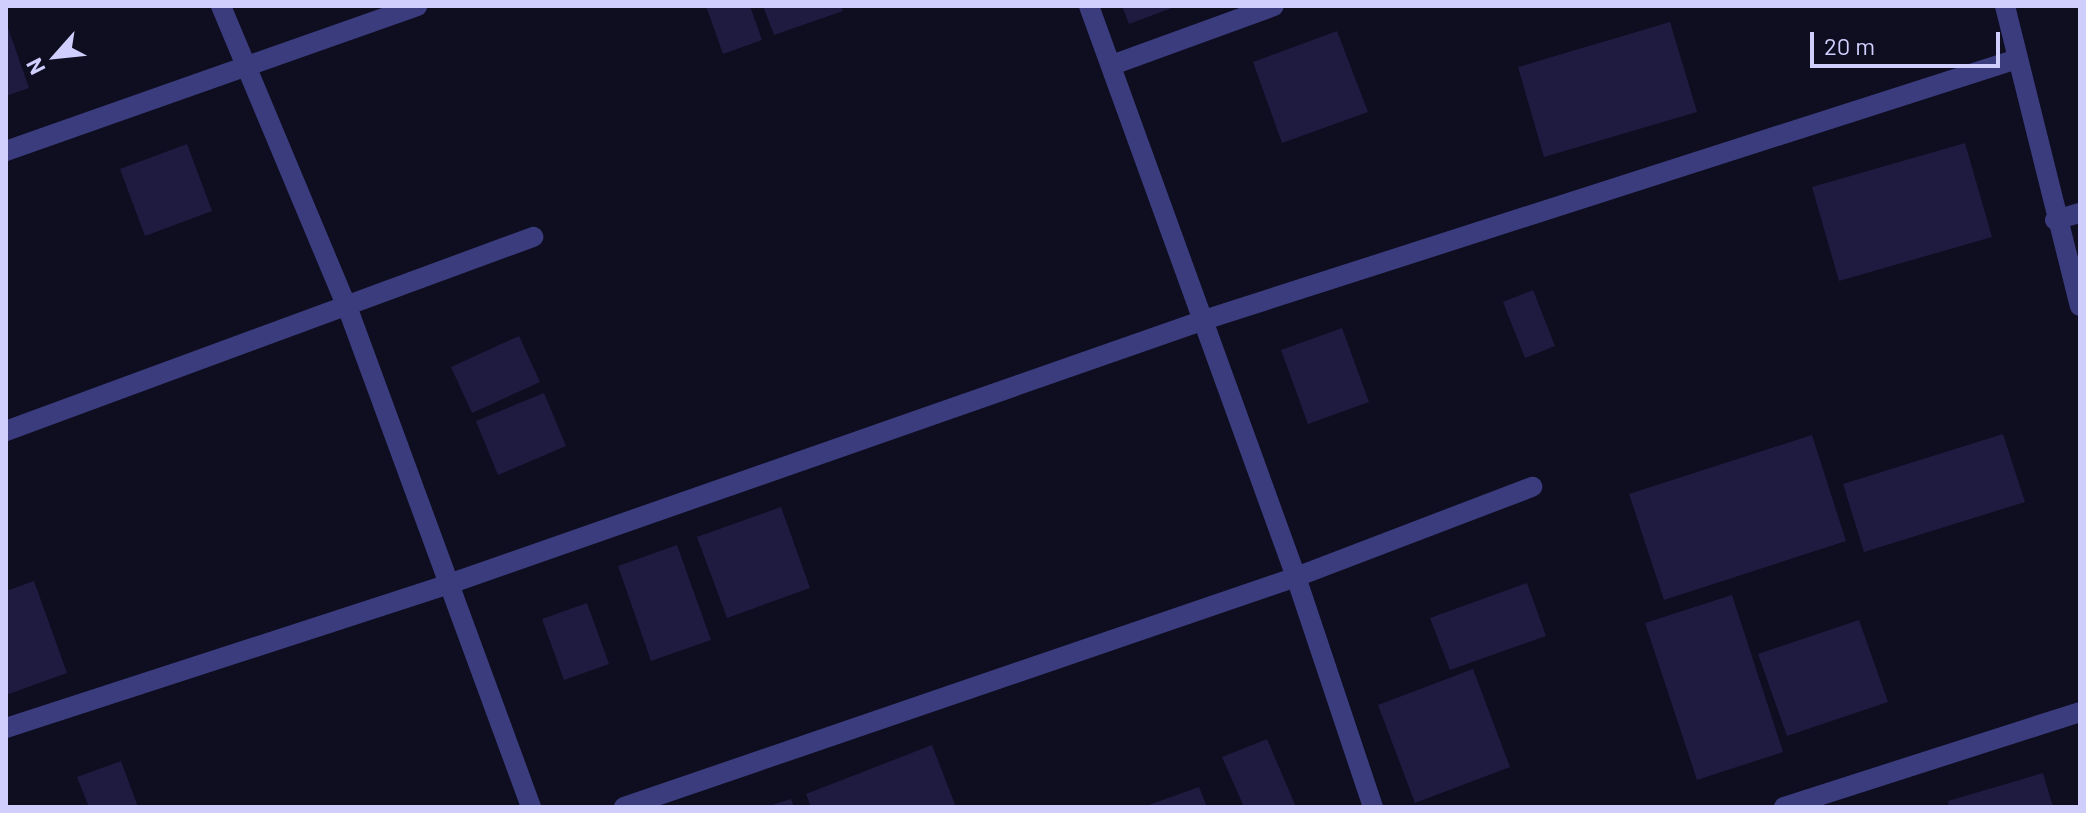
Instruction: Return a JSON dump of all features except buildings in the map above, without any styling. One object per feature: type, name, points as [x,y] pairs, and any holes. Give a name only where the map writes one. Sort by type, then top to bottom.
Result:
[{"type":"street","points":[[221,6],[348,309],[531,807]]},
{"type":"street","points":[[6,151],[417,6]]},
{"type":"street","points":[[1089,6],[1296,577],[1373,807]]},
{"type":"street","points":[[1112,65],[1274,6]]},
{"type":"street","points":[[2005,6],[2055,220],[2080,306]]},
{"type":"street","points":[[6,728],[449,584],[1204,320],[2017,59]]},
{"type":"street","points":[[2055,220],[2080,213]]},
{"type":"street","points":[[6,431],[348,309],[533,237]]},
{"type":"street","points":[[624,807],[1296,577],[1532,487]]},
{"type":"street","points":[[1784,807],[2080,712]]}]
